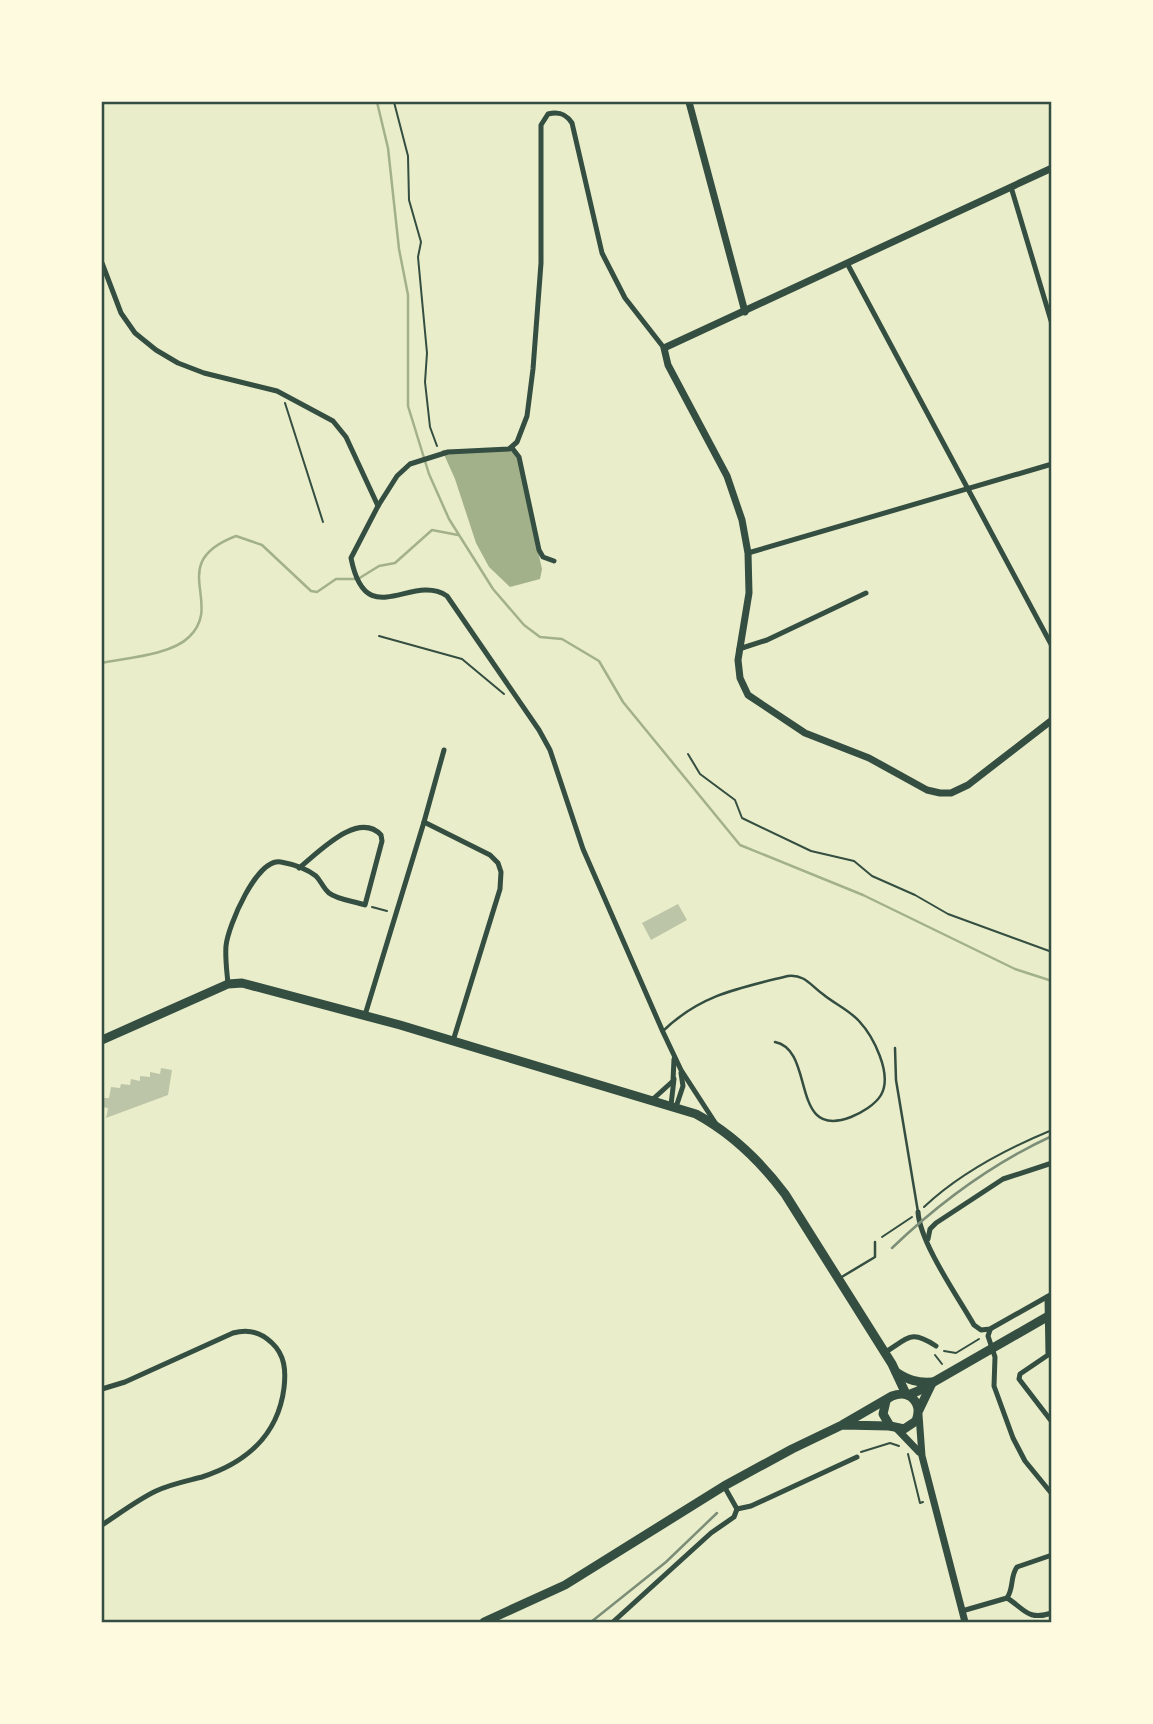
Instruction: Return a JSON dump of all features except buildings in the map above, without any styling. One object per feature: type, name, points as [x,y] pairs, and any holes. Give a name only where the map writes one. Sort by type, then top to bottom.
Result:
[{"type":"main road","points":[[102,1041],[228,984],[248,984],[365,1015],[696,1114],[718,1127],[772,1176],[894,1368],[907,1394],[915,1401],[919,1412]]},
{"type":"main road","points":[[484,1622],[541,1597],[586,1573],[724,1486],[889,1398],[907,1394],[933,1382],[1052,1314]]},
{"type":"main road","points":[[894,1368],[908,1380],[919,1383],[933,1382]]},
{"type":"main road","points":[[894,1368],[889,1398],[883,1414],[894,1427]]},
{"type":"main road","points":[[842,1425],[911,1426],[933,1382]]},
{"type":"street","points":[[689,102],[745,312]]},
{"type":"street","points":[[718,1127],[678,1071],[673,1053],[583,849],[550,750],[538,730],[444,594],[432,590],[378,597],[365,592],[351,561],[352,552],[378,506],[397,476],[410,464],[441,454],[512,447],[517,442],[525,423],[529,401],[541,263],[541,125],[548,114],[567,116],[572,123],[602,253],[625,298],[664,348],[668,365],[732,487],[748,553],[748,604],[738,649],[738,668],[743,688],[755,701],[805,733],[869,758],[933,792],[951,793],[968,785],[1052,720]]},
{"type":"street","points":[[664,348],[1052,168]]},
{"type":"street","points":[[1011,187],[1052,324]]},
{"type":"street","points":[[102,264],[115,301],[127,323],[156,350],[204,373],[281,394],[322,414],[338,426],[378,506]]},
{"type":"street","points":[[848,264],[1052,646]]},
{"type":"street","points":[[512,447],[519,457],[539,550],[543,557],[554,561]]},
{"type":"street","points":[[748,553],[1052,464]]},
{"type":"street","points":[[738,649],[866,593]]},
{"type":"street","points":[[365,1015],[425,822],[443,750]]},
{"type":"street","points":[[425,822],[490,855],[498,863],[501,872],[497,900],[453,1041]]},
{"type":"street","points":[[228,984],[226,948],[229,933],[243,900],[268,864],[281,862],[299,868],[314,875],[335,896],[365,905],[383,841],[377,831],[366,827],[347,831],[299,868]]},
{"type":"street","points":[[652,1100],[667,1088],[678,1071]]},
{"type":"street","points":[[673,1106],[678,1071]]},
{"type":"street","points":[[928,1242],[930,1229],[936,1223],[1003,1179],[1052,1163]]},
{"type":"street","points":[[918,1212],[919,1222],[928,1242],[974,1325],[981,1330],[990,1329],[1049,1296]]},
{"type":"street","points":[[1049,1296],[1048,1355],[1020,1374],[1019,1379],[1052,1422]]},
{"type":"street","points":[[990,1329],[988,1336],[995,1357],[994,1387],[1006,1420],[1025,1461],[1052,1494]]},
{"type":"street","points":[[102,1390],[245,1330],[260,1334],[274,1344],[280,1352],[285,1370],[284,1394],[276,1419],[265,1438],[248,1455],[221,1470],[155,1492],[102,1525]]},
{"type":"street","points":[[884,1353],[914,1335],[936,1346]]},
{"type":"street","points":[[919,1412],[922,1456],[965,1622]]},
{"type":"street","points":[[894,1427],[922,1456]]},
{"type":"street","points":[[737,1509],[751,1506],[857,1455]]},
{"type":"street","points":[[724,1486],[737,1509]]},
{"type":"street","points":[[613,1622],[711,1533],[734,1517],[737,1509]]},
{"type":"street","points":[[1007,1598],[1017,1567],[1052,1555]]},
{"type":"street","points":[[962,1611],[1007,1598]]},
{"type":"street","points":[[1007,1598],[1029,1615],[1052,1613]]},
{"type":"lane","points":[[663,1031],[678,1016],[706,999],[788,976],[799,976],[850,1013],[867,1033],[884,1073],[885,1084],[881,1095],[852,1117],[831,1121],[821,1118],[807,1100],[791,1050],[775,1042]]},
{"type":"lane","points":[[895,1048],[896,1080],[918,1212]]},
{"type":"lane","points":[[837,1279],[875,1257],[875,1242]]},
{"type":"path","points":[[394,102],[408,156],[409,200],[421,243],[418,257],[427,353],[425,382],[430,427],[437,447]]},
{"type":"path","points":[[281,394],[323,522]]},
{"type":"path","points":[[379,636],[462,659],[503,693]]},
{"type":"path","points":[[688,754],[700,774],[735,800],[742,818],[811,851],[854,861],[872,876],[915,895],[948,914],[1052,952]]},
{"type":"path","points":[[365,905],[395,914]]},
{"type":"path","points":[[875,1242],[981,1165],[1052,1130]]},
{"type":"path","points":[[944,1367],[932,1351],[936,1346],[953,1354],[981,1337]]},
{"type":"path","points":[[857,1455],[890,1443],[902,1447]]},
{"type":"path","points":[[906,1450],[920,1503],[933,1499]]},
{"type":"shaded area","points":[[515,448],[542,569],[540,579],[510,587],[489,567],[476,543],[455,479],[442,450]]},
{"type":"waterway","points":[[377,102],[388,148],[399,249],[408,295],[408,406],[429,474],[449,519],[493,589],[524,625],[540,637],[562,639],[599,661],[623,702],[740,845],[863,895],[1015,969],[1052,981]]},
{"type":"waterway","points":[[102,663],[160,652],[189,637],[198,624],[202,611],[199,571],[204,558],[215,547],[236,536],[262,545],[311,591],[317,592],[336,579],[358,579],[379,566],[395,563],[432,530],[458,535]]},
{"type":"railway","points":[[892,1248],[967,1185],[1052,1136]]},
{"type":"railway","points":[[591,1622],[666,1562],[717,1513]]}]
